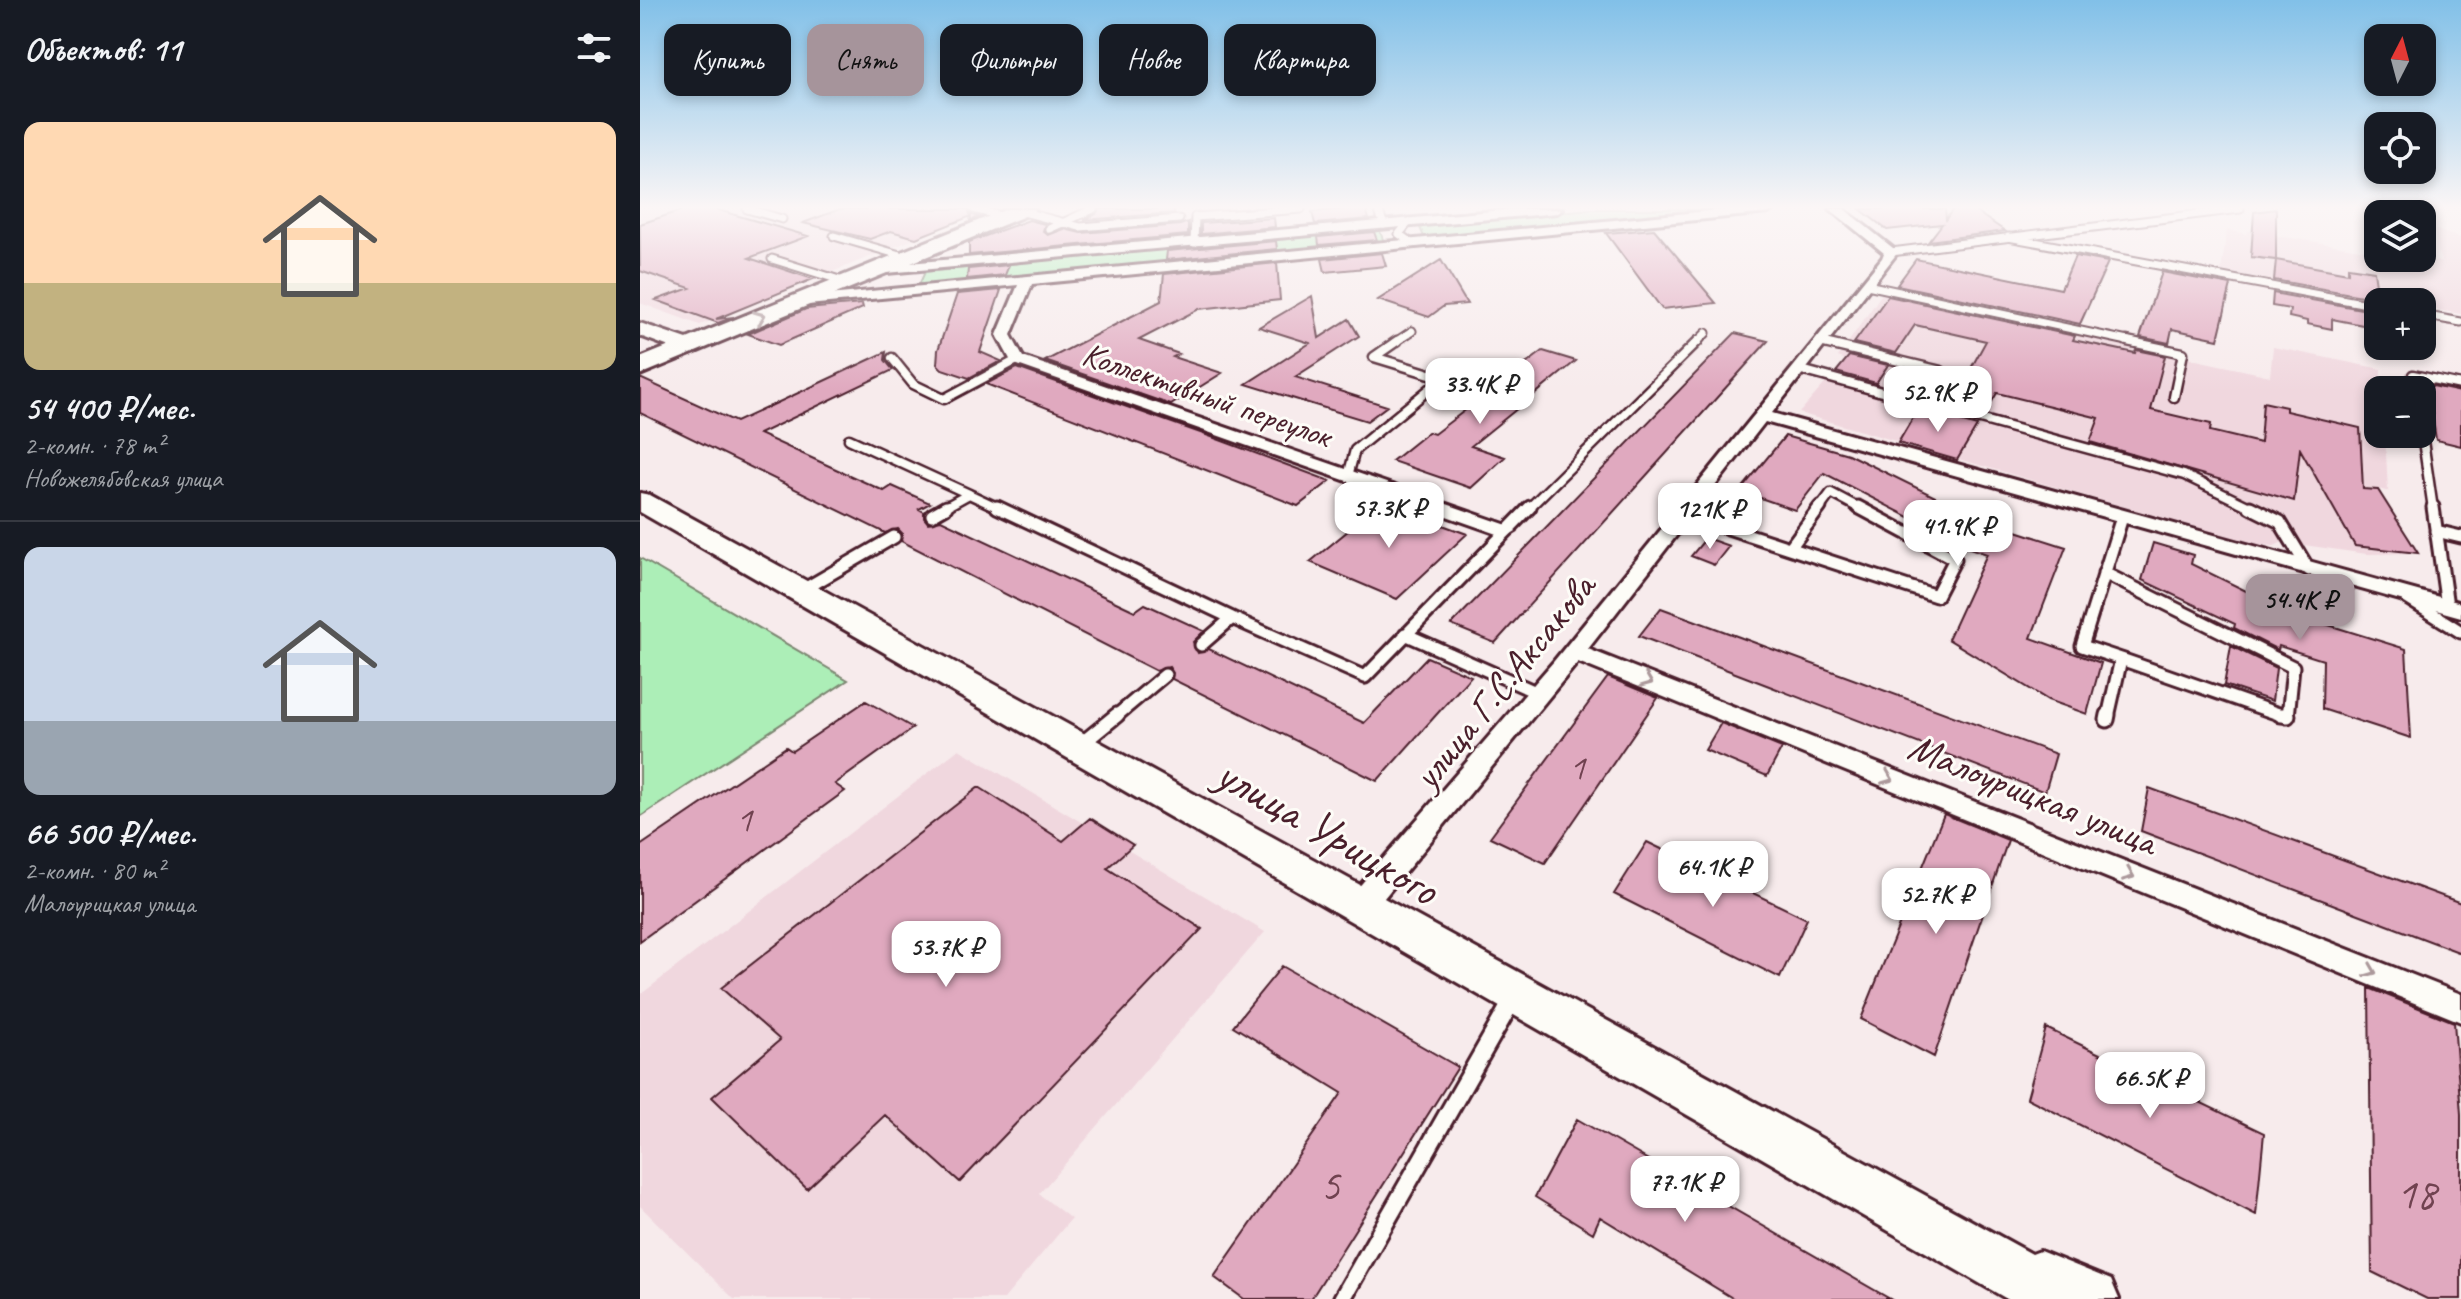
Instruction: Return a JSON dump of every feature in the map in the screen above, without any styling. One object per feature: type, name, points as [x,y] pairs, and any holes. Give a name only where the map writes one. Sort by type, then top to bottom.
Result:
[{"type":"main road","points":[[640,367],[875,270]]},
{"type":"main road","points":[[640,329],[688,347]]},
{"type":"main road","name":"улица Урицкого","points":[[640,501],[1967,1245]]},
{"type":"main road","points":[[1967,1245],[2057,1299]]},
{"type":"main road","points":[[1967,1245],[2092,1299]]},
{"type":"street","points":[[875,270],[879,270]]},
{"type":"street","points":[[797,302],[1124,270]]},
{"type":"street","name":"улица Г.С.Аксакова","points":[[1360,906],[1541,694],[1878,270]]},
{"type":"street","points":[[1017,360],[1004,335],[1027,279]]},
{"type":"street","name":"Коллективный переулок","points":[[1017,360],[1506,531]]},
{"type":"street","points":[[1763,416],[2454,608]]},
{"type":"street","name":"Малоурицкая улица","points":[[1574,652],[2461,1008]]},
{"type":"lane","points":[[806,270],[846,282]]},
{"type":"lane","points":[[2183,270],[2364,303]]},
{"type":"lane","points":[[1867,285],[2183,353],[2174,397]]},
{"type":"lane","points":[[2436,318],[2461,322]]},
{"type":"lane","points":[[1348,476],[1355,450],[1443,378],[1374,357],[1412,331]]},
{"type":"lane","points":[[849,439],[1365,677],[1506,531],[1706,333]]},
{"type":"lane","points":[[1820,342],[1941,371]]},
{"type":"lane","points":[[892,358],[913,384],[944,399],[1017,360]]},
{"type":"lane","points":[[1798,369],[2184,475],[2280,522],[2309,570]]},
{"type":"lane","points":[[2436,380],[2461,385]]},
{"type":"lane","points":[[2424,448],[2436,531],[2454,608]]},
{"type":"lane","points":[[1685,514],[1936,596],[1955,559],[1831,493],[1790,548]]},
{"type":"lane","points":[[932,515],[969,494]]},
{"type":"lane","points":[[2104,573],[2293,667],[2288,717],[2082,646],[2104,573],[2122,517]]},
{"type":"lane","points":[[2436,531],[2461,537]]},
{"type":"lane","points":[[801,591],[894,537]]},
{"type":"lane","points":[[2399,593],[2461,632]]},
{"type":"lane","points":[[1201,645],[1232,618]]},
{"type":"lane","points":[[1405,634],[1541,694]]},
{"type":"lane","points":[[2107,720],[2121,659]]},
{"type":"lane","points":[[1079,746],[1165,675]]},
{"type":"lane","points":[[1342,1299],[1516,994]]},
{"type":"shaded area","points":[[640,270],[838,270],[700,325],[640,303]]},
{"type":"shaded area","points":[[2221,270],[2461,270],[2461,314],[2436,310],[2436,288],[2364,288],[2364,296]]},
{"type":"shaded area","points":[[1883,292],[2270,376],[2273,347],[2381,369],[2381,376],[2364,376],[2364,448],[2386,448],[2388,491],[2377,489],[2418,553],[2367,554],[2283,542],[2274,546],[2252,544],[1799,413],[1846,360],[1838,357]]},
{"type":"shaded area","points":[[959,749],[1265,932],[1039,1194],[1071,1219],[1004,1299],[734,1299],[640,1206],[640,995]]},
{"type":"green space","points":[[950,270],[1098,270],[918,287],[925,272]]},
{"type":"green space","points":[[640,558],[848,680],[640,817]]},
{"type":"building","points":[[784,270],[813,279],[716,319],[734,317],[718,323],[656,300],[690,288],[640,271]]},
{"type":"building","points":[[968,270],[1007,270],[1005,275],[967,279]]},
{"type":"building","points":[[1209,270],[1278,270],[1280,300],[1199,309],[1139,340],[1179,354],[1173,357],[1222,373],[1171,405],[1045,361],[1161,301],[1164,274]]},
{"type":"building","points":[[1426,270],[1447,270],[1467,304],[1444,306],[1429,317],[1378,300]]},
{"type":"building","points":[[1633,270],[1688,270],[1716,303],[1662,309]]},
{"type":"building","points":[[1908,270],[1967,270],[2061,289],[2069,270],[2105,270],[2080,324],[1897,285]]},
{"type":"building","points":[[2275,270],[2374,272],[2376,288],[2364,288],[2364,296],[2274,280]]},
{"type":"building","points":[[2162,272],[2231,285],[2218,339],[2172,329],[2169,343],[2140,337]]},
{"type":"building","points":[[1001,290],[980,352],[1001,361],[969,378],[942,369],[937,364],[938,350],[957,294]]},
{"type":"building","points":[[2273,293],[2364,309],[2364,325],[2332,319],[2332,329],[2307,324],[2307,321],[2289,317],[2290,309],[2272,306]]},
{"type":"building","points":[[1312,296],[1319,338],[1349,319],[1359,336],[1295,377],[1387,406],[1367,421],[1246,384],[1310,343],[1259,327]]},
{"type":"building","points":[[1888,296],[2075,336],[2073,340],[2165,356],[2151,410],[2211,424],[2210,431],[2260,443],[2263,402],[2286,407],[2286,411],[2360,428],[2363,489],[2378,490],[2418,553],[2355,546],[2300,449],[2294,501],[2090,442],[2099,418],[1997,393],[1985,413],[1926,397],[1934,384],[1959,390],[1986,341],[1915,325],[1896,353],[1854,343]]},
{"type":"building","points":[[862,304],[863,308],[779,345],[748,334],[806,309]]},
{"type":"building","points":[[1735,333],[1768,341],[1495,643],[1451,625]]},
{"type":"building","points":[[1543,351],[1576,361],[1471,446],[1505,457],[1471,488],[1392,461],[1428,432],[1434,434]]},
{"type":"building","points":[[886,352],[885,360],[893,370],[759,434],[884,491],[892,486],[930,503],[919,509],[924,512],[928,523],[941,520],[1135,611],[1145,604],[1204,631],[1193,642],[1198,653],[1209,649],[1364,723],[1427,657],[1471,676],[1377,781],[1172,679],[1173,673],[1169,667],[1156,671],[901,541],[902,533],[898,529],[885,533],[640,413],[640,378],[736,422]]},
{"type":"building","points":[[1849,356],[1888,365],[1876,383],[1836,372]]},
{"type":"building","points":[[1017,368],[1330,481],[1298,506],[986,384]]},
{"type":"building","points":[[2436,387],[2461,392],[2461,446],[2436,440]]},
{"type":"building","points":[[1918,409],[1977,426],[1957,460],[1898,443]]},
{"type":"building","points":[[1785,436],[1848,454],[1982,520],[2066,547],[2031,638],[2101,663],[2087,714],[2048,700],[1948,639],[1987,554],[1967,547],[1824,473],[1795,510],[1740,491]]},
{"type":"building","points":[[1382,503],[1467,534],[1397,599],[1310,562]]},
{"type":"building","points":[[1706,538],[1729,546],[1714,565],[1691,556]]},
{"type":"building","points":[[2153,543],[2193,555],[2191,564],[2293,614],[2406,649],[2411,738],[2322,709],[2323,660],[2279,646],[2278,650],[2234,628],[2235,624],[2142,580]]},
{"type":"building","points":[[1661,608],[2056,754],[2045,792],[1639,636]]},
{"type":"building","points":[[2231,646],[2276,668],[2272,701],[2224,685]]},
{"type":"building","points":[[1608,677],[1658,698],[1545,863],[1490,837]]},
{"type":"building","points":[[866,701],[913,728],[835,784],[845,791],[640,941],[640,846],[786,747],[792,751]]},
{"type":"building","points":[[1721,723],[1782,748],[1767,776],[1705,750]]},
{"type":"building","points":[[979,787],[1063,841],[1090,818],[1133,845],[1107,868],[1202,929],[960,1182],[885,1115],[807,1189],[712,1097],[780,1040],[721,988]]},
{"type":"building","points":[[2149,788],[2461,903],[2461,953],[2141,831]]},
{"type":"building","points":[[1944,814],[2008,840],[1934,1057],[1861,1019]]},
{"type":"building","points":[[1647,842],[1807,919],[1780,978],[1614,894]]},
{"type":"building","points":[[1282,966],[1458,1067],[1311,1299],[1244,1299],[1214,1277],[1342,1093],[1233,1026]]},
{"type":"building","points":[[2369,988],[2454,1022],[2461,1114],[2461,1299],[2427,1299],[2372,1272]]},
{"type":"building","points":[[2046,1028],[2264,1133],[2256,1215],[2027,1098]]},
{"type":"building","points":[[1577,1119],[1890,1299],[1734,1299],[1600,1217],[1593,1233],[1535,1197]]}]
